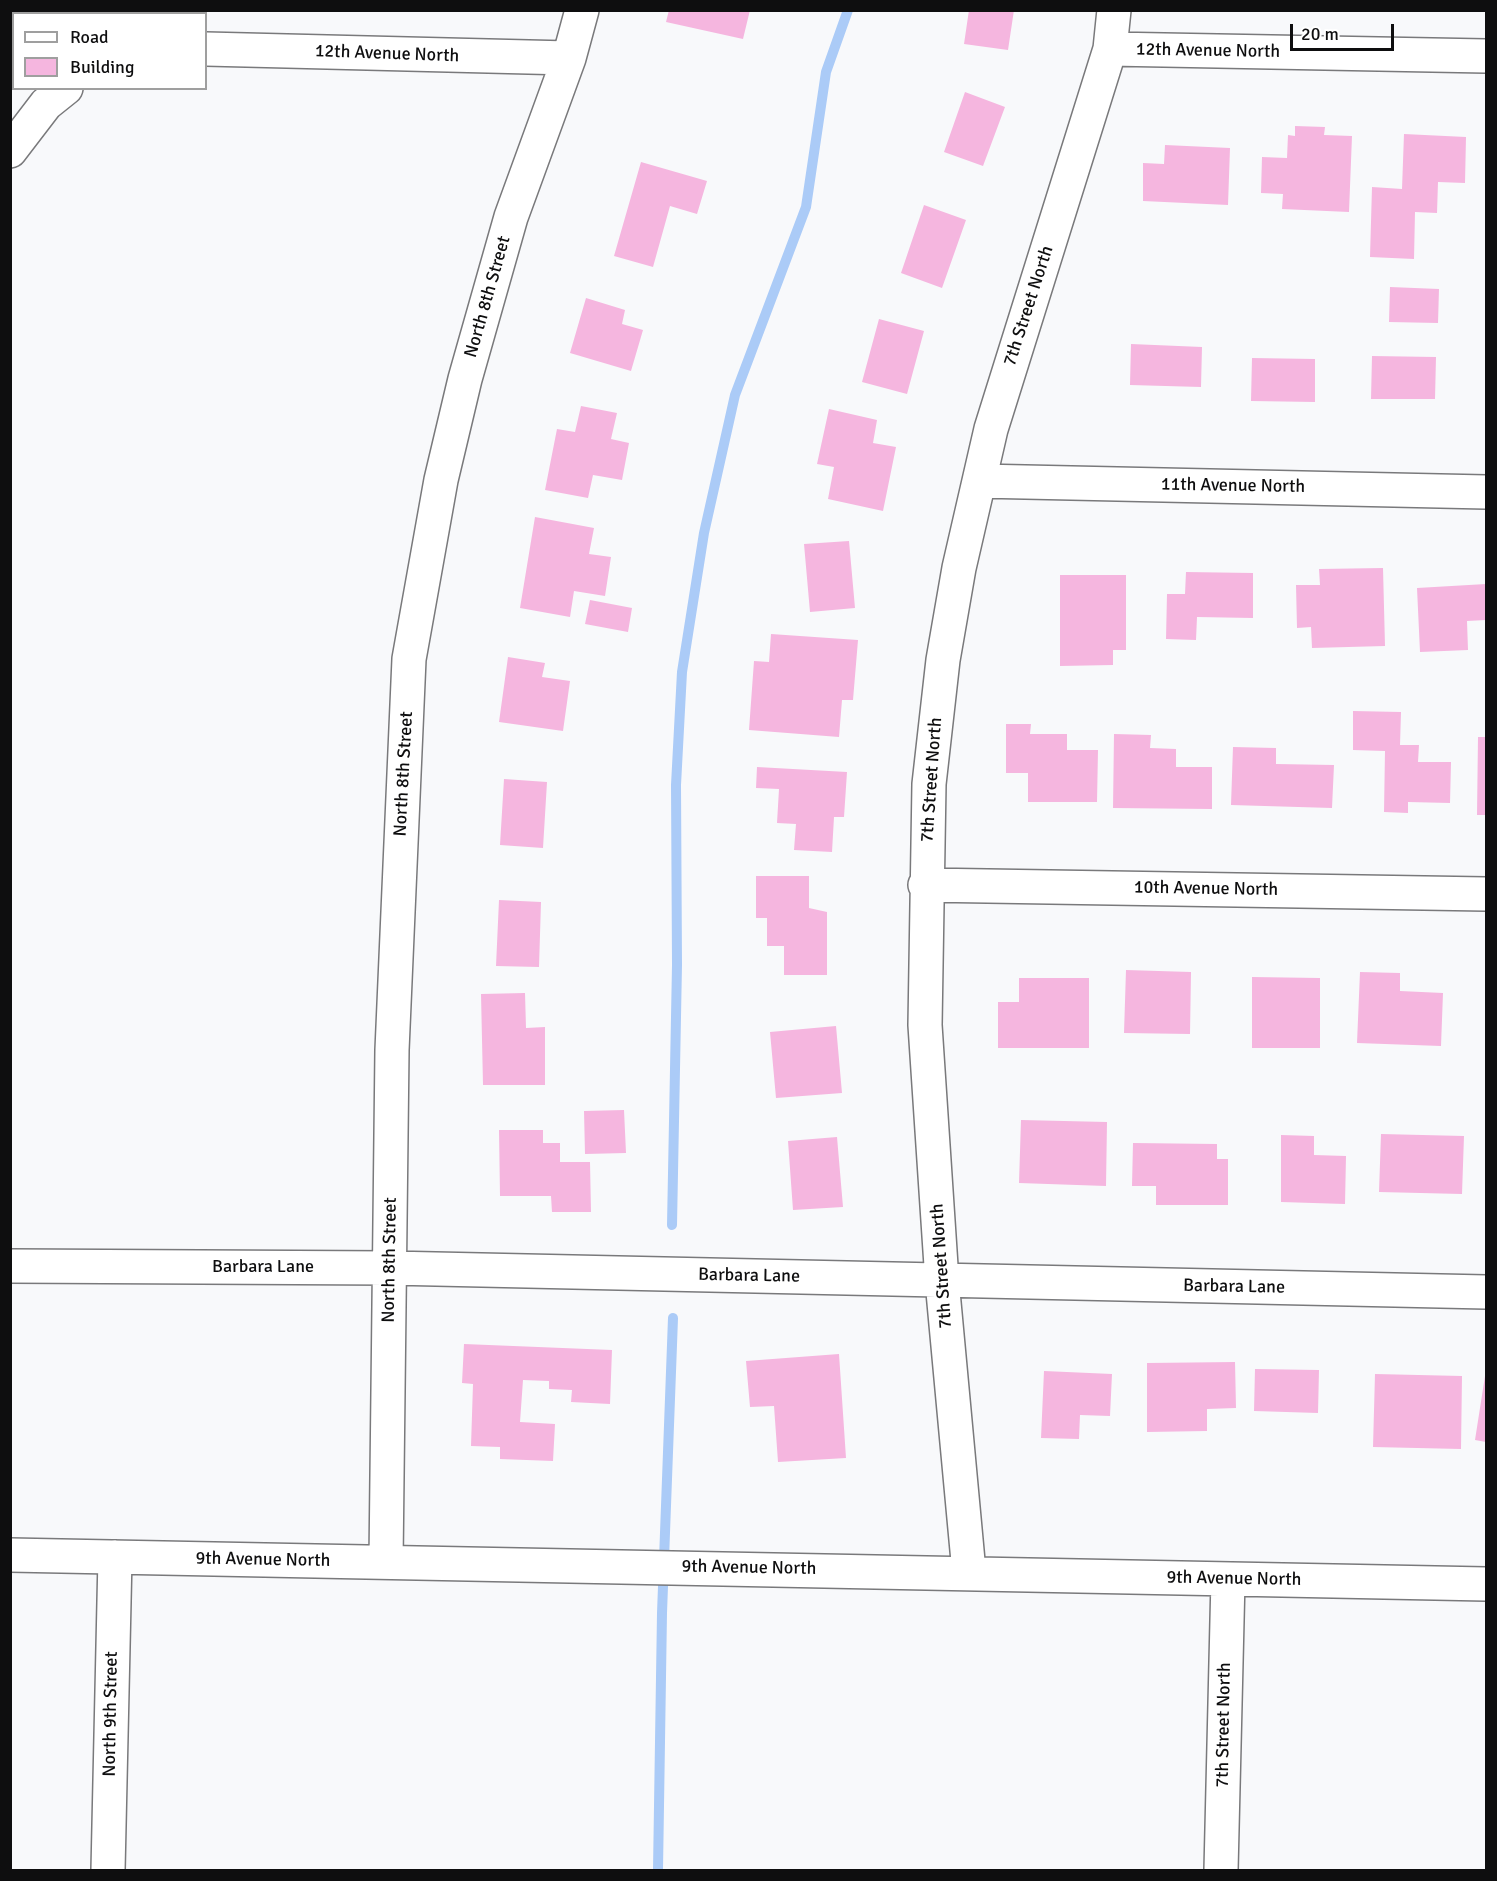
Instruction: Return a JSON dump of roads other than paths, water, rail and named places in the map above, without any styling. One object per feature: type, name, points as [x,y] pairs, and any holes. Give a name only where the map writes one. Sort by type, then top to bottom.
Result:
[{"type":"street","name":"North 8th Street","points":[[386,1561],[392,1050],[409,659],[441,480],[465,379],[511,217],[569,58],[582,10]]},
{"type":"street","name":"7th Street North","points":[[969,1572],[942,1281],[925,1025],[929,784],[943,660],[959,568],[991,429],[1110,49],[1114,10]]},
{"type":"street","name":"12th Avenue North","points":[[207,49],[569,58]]},
{"type":"street","name":"12th Avenue North","points":[[1110,49],[1486,56]]},
{"type":"street","points":[[10,151],[46,104],[64,90]]},
{"type":"street","name":"11th Avenue North","points":[[979,481],[1486,492]]},
{"type":"street","name":"10th Avenue North","points":[[926,885],[1486,894]]},
{"type":"street","name":"Barbara Lane","points":[[10,1266],[390,1268],[1486,1292]]},
{"type":"street","name":"9th Avenue North","points":[[10,1555],[969,1572],[1228,1580],[1486,1584]]},
{"type":"street","name":"North 9th Street","points":[[108,1870],[115,1557]]},
{"type":"street","name":"7th Street North","points":[[1221,1870],[1228,1580]]},
{"type":"waterway","points":[[672,1225],[677,965],[676,785],[682,672],[704,533],[735,395],[806,207],[826,72],[848,10]]},
{"type":"waterway","points":[[658,1870],[662,1613],[673,1318]]}]
